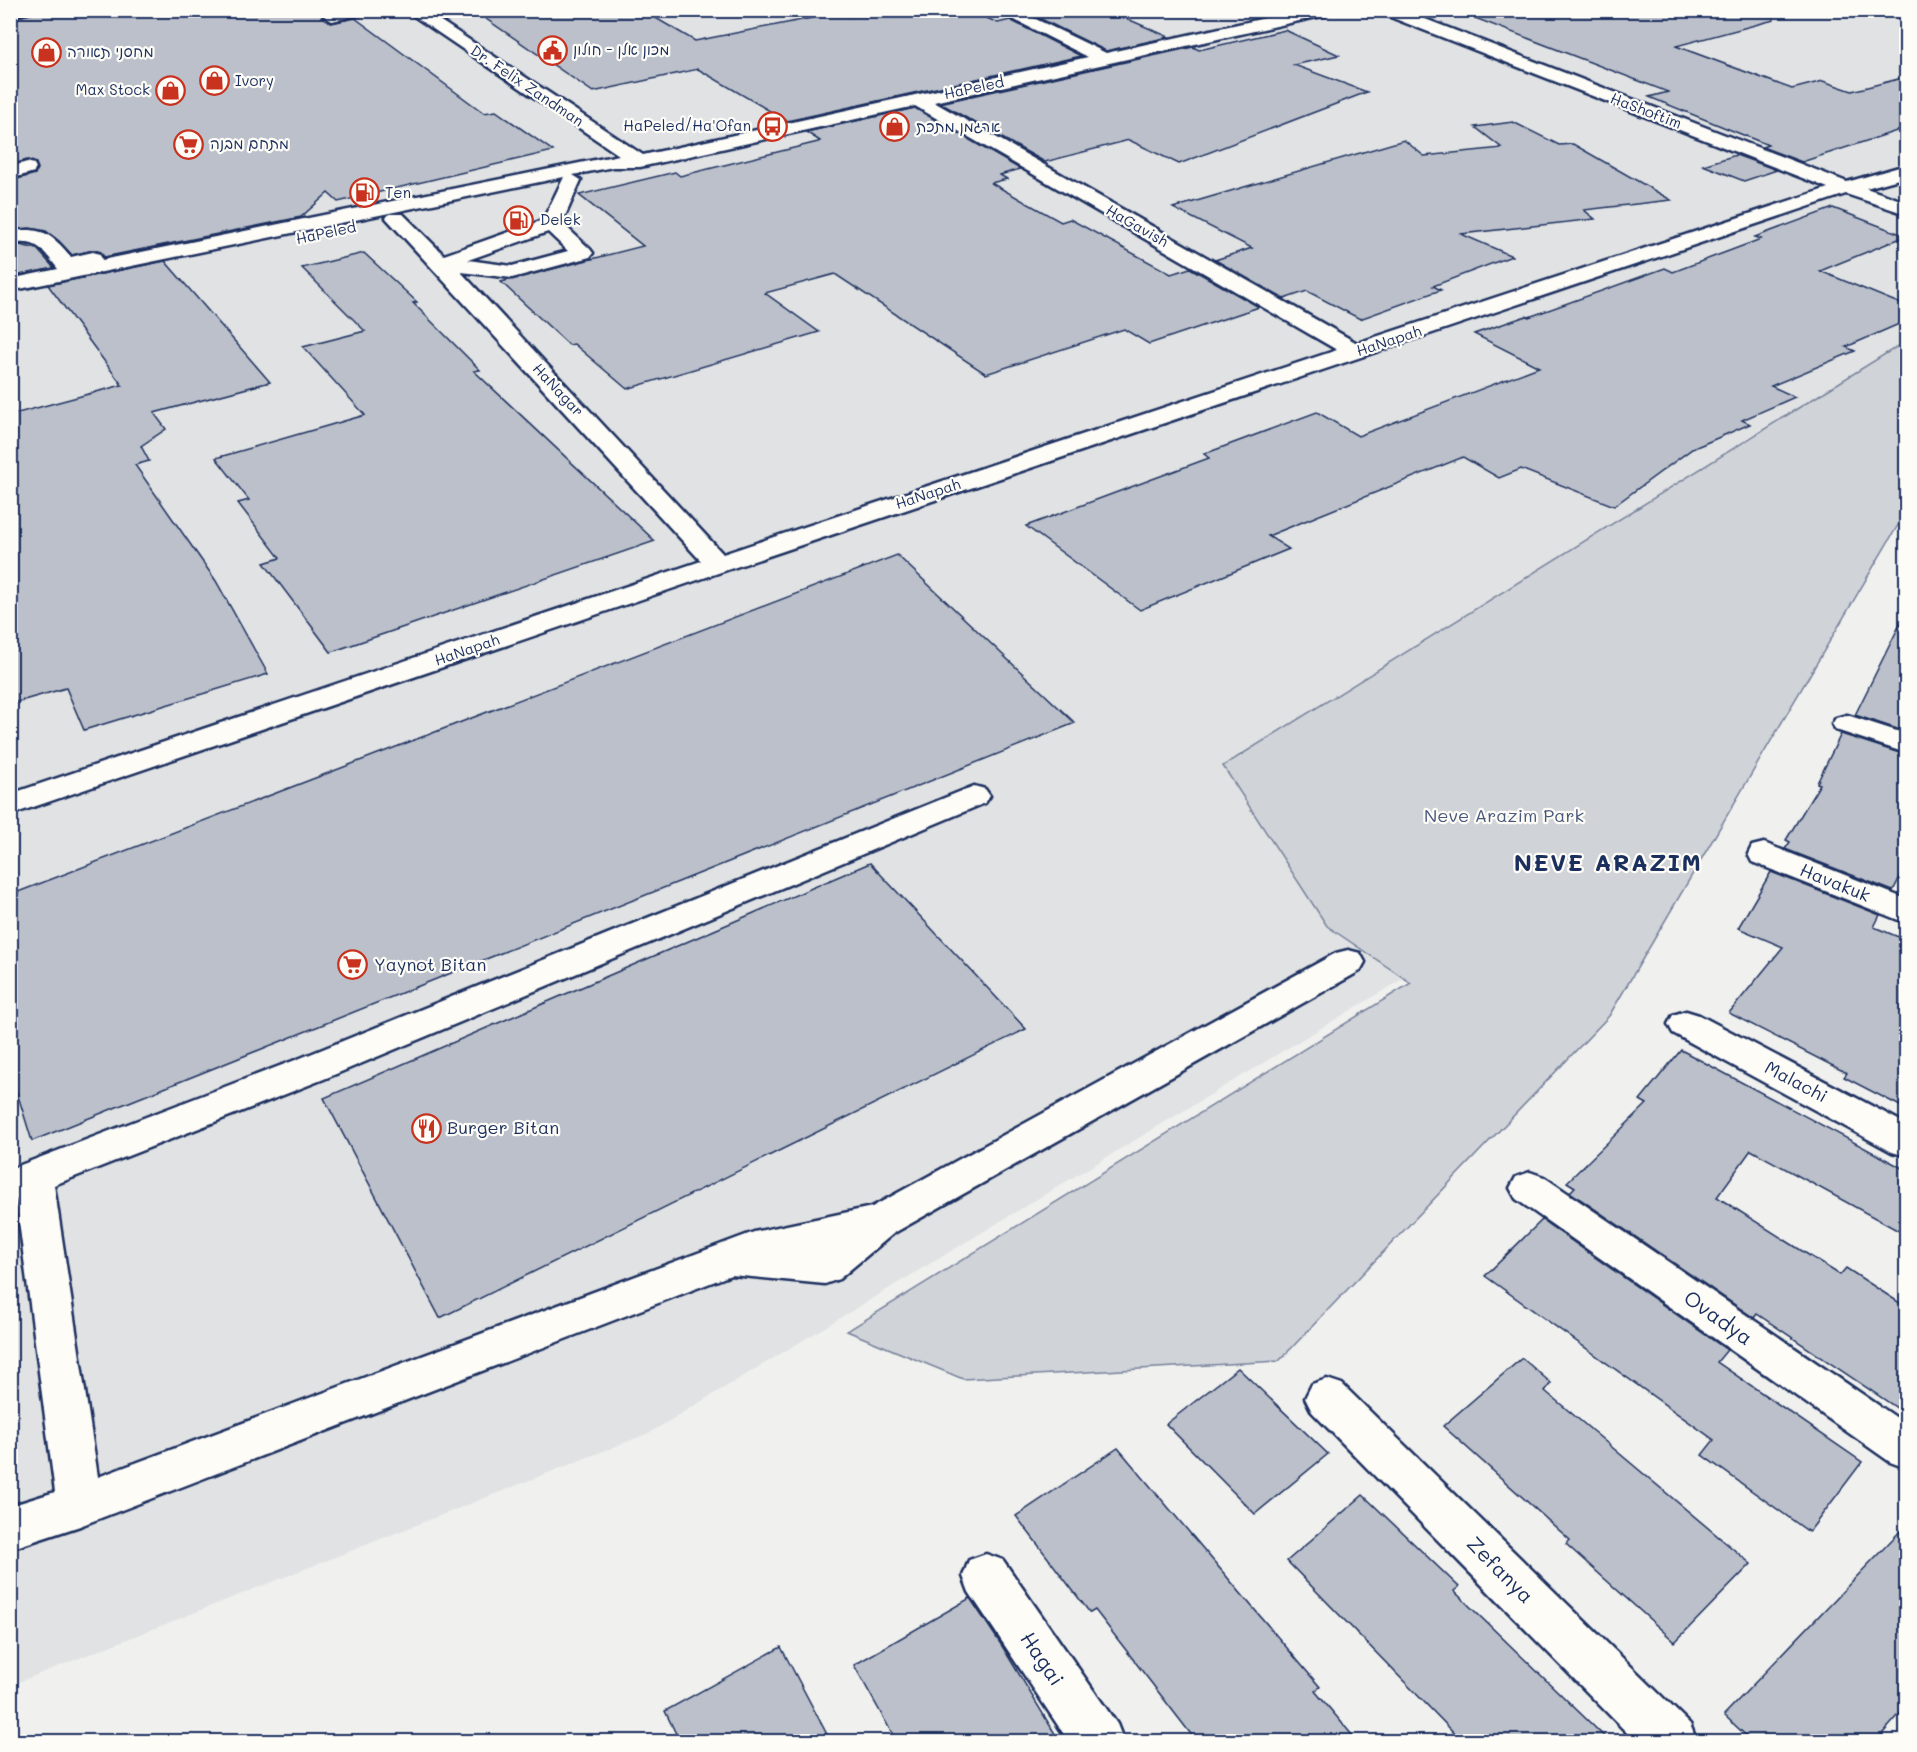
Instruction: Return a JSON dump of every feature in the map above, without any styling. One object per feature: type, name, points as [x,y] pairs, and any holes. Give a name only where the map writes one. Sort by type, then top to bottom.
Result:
[{"type":"street","points":[[10,12],[19,10]]},
{"type":"street","points":[[332,16],[362,10]]},
{"type":"street","points":[[1003,10],[1104,58]]},
{"type":"street","name":"HaPeled","points":[[12,285],[613,161],[640,161],[1326,10]]},
{"type":"street","name":"HaShoftim","points":[[1386,10],[1846,188],[1906,208]]},
{"type":"street","name":"Dr. Felix Zandman","points":[[412,19],[431,22],[640,161]]},
{"type":"street","points":[[1407,34],[1453,54],[1485,49]]},
{"type":"street","points":[[1566,96],[1588,88]]},
{"type":"street","name":"HaGavish","points":[[918,100],[1356,352]]},
{"type":"street","name":"HaPeled","points":[[12,285],[396,218],[624,169],[640,161]]},
{"type":"street","name":"HaNapah","points":[[10,805],[718,564],[1846,188],[1906,171]]},
{"type":"street","points":[[441,263],[551,224],[571,180]]},
{"type":"street","name":"HaNagar","points":[[396,218],[441,263],[718,564]]},
{"type":"street","points":[[441,263],[512,272],[583,253],[551,224]]},
{"type":"street","points":[[10,238],[35,235],[46,240],[66,265],[102,256]]},
{"type":"street","points":[[1847,724],[1906,744]]},
{"type":"street","points":[[80,1505],[22,1182],[322,1064],[974,796]]},
{"type":"street","name":"Havakuk","points":[[1764,854],[1906,912]]},
{"type":"street","points":[[10,1528],[80,1505],[724,1260],[825,1267],[880,1222],[1348,962]]},
{"type":"street","name":"Malachi","points":[[1686,1024],[1906,1141]]},
{"type":"street","name":"Ovadya","points":[[1530,1188],[1906,1448]]},
{"type":"street","name":"Zefanya","points":[[1327,1398],[1672,1742]]},
{"type":"street","name":"Hagai","points":[[986,1576],[1099,1742]]},
{"type":"shaded area","points":[[11,11],[1906,11],[1906,382],[1464,942],[649,1433],[11,1685]]},
{"type":"green space","name":"Neve Arazim Park","points":[[1906,341],[1906,527],[1898,525],[1609,1016],[1279,1361],[963,1379],[847,1331],[1411,983],[1327,926],[1223,766]]},
{"type":"building","name":"מתחם מבנה","points":[[47,10],[327,10],[322,16],[331,23],[355,18],[484,113],[496,111],[553,151],[338,202],[328,193],[301,217],[104,257],[101,252],[94,250],[72,255],[46,231],[30,228],[10,230],[10,181],[35,174],[38,169],[36,163],[28,160],[10,165],[10,19]]},
{"type":"building","points":[[473,10],[642,10],[695,41],[842,12],[850,16],[873,10],[968,10],[998,23],[1010,20],[1081,56],[787,121],[698,69],[593,92]]},
{"type":"building","points":[[1052,10],[1107,10],[1169,37],[1106,51],[1033,15]]},
{"type":"building","points":[[1462,10],[1772,10],[1774,20],[1676,46],[1792,89],[1823,81],[1852,91],[1906,77],[1906,128],[1802,162],[1762,147],[1768,145],[1649,97],[1668,92],[1462,13]]},
{"type":"building","points":[[1285,30],[1339,55],[1294,65],[1367,92],[1179,164],[1129,140],[1045,162],[940,103],[1193,47],[1199,50]]},
{"type":"building","points":[[915,108],[1020,169],[1000,175],[1007,179],[991,183],[1061,222],[1070,219],[1171,274],[1190,268],[1259,307],[1149,344],[1124,329],[986,374],[835,274],[765,293],[819,332],[627,389],[574,344],[569,345],[501,282],[643,246],[579,195],[675,172],[680,176],[818,142],[820,141],[806,132]]},
{"type":"building","points":[[1513,122],[1559,145],[1573,144],[1671,200],[1584,210],[1595,219],[1461,234],[1512,256],[1433,286],[1441,290],[1360,319],[1307,291],[1284,299],[1215,260],[1252,248],[1173,208],[1404,140],[1424,156],[1502,148],[1475,127]]},
{"type":"building","points":[[1736,155],[1777,170],[1744,181],[1703,165]]},
{"type":"building","points":[[1833,208],[1906,236],[1820,271],[1906,306],[1906,321],[1846,347],[1855,351],[1771,386],[1795,397],[1742,420],[1750,424],[1692,449],[1614,506],[1521,469],[1499,478],[1463,457],[1268,536],[1289,549],[1140,610],[1026,526],[1209,458],[1204,454],[1317,412],[1358,436],[1539,367],[1474,334],[1526,316],[1529,317],[1665,268],[1673,272],[1761,239],[1755,237]]},
{"type":"building","points":[[20,245],[37,249],[54,268],[10,277],[10,246]]},
{"type":"building","points":[[364,253],[417,302],[413,303],[480,370],[474,371],[655,541],[331,652],[264,563],[280,558],[238,503],[249,500],[216,458],[365,415],[303,347],[365,331],[302,268]]},
{"type":"building","points":[[165,261],[270,382],[154,413],[166,429],[141,446],[149,461],[135,465],[216,581],[268,674],[84,730],[66,688],[10,704],[10,415],[122,385],[48,285]]},
{"type":"building","points":[[897,555],[1075,723],[32,1141],[10,1070],[10,895]]},
{"type":"building","points":[[1906,612],[1906,732],[1855,715]]},
{"type":"building","points":[[1841,734],[1906,755],[1906,865],[1893,891],[1785,849],[1790,842],[1786,840],[1820,784],[1817,783]]},
{"type":"building","points":[[870,863],[1026,1029],[440,1318],[324,1098]]},
{"type":"building","points":[[1771,872],[1880,915],[1874,927],[1906,940],[1906,1109],[1844,1077],[1847,1073],[1729,1013],[1783,947],[1738,928]]},
{"type":"building","points":[[1681,1050],[1906,1170],[1906,1235],[1751,1150],[1717,1197],[1840,1275],[1846,1268],[1906,1307],[1906,1414],[1757,1314],[1754,1318],[1570,1192],[1575,1187],[1567,1182],[1647,1104],[1640,1100]]},
{"type":"building","points":[[1542,1220],[1727,1350],[1717,1362],[1862,1462],[1809,1532],[1702,1455],[1714,1440],[1485,1276]]},
{"type":"building","points":[[1522,1358],[1551,1383],[1545,1391],[1751,1564],[1675,1642],[1566,1544],[1570,1540],[1443,1426]]},
{"type":"building","points":[[1238,1368],[1328,1454],[1255,1514],[1166,1424]]},
{"type":"building","points":[[1118,1448],[1320,1687],[1315,1691],[1358,1742],[1197,1742],[1095,1610],[1090,1613],[1016,1516]]},
{"type":"building","points":[[1363,1495],[1459,1587],[1454,1591],[1610,1742],[1463,1742],[1287,1561]]},
{"type":"building","points":[[1906,1525],[1906,1707],[1875,1742],[1753,1742],[1724,1715]]},
{"type":"building","points":[[970,1598],[1060,1742],[897,1742],[854,1665]]},
{"type":"building","points":[[781,1647],[831,1742],[680,1742],[665,1711]]},
{"type":"place","name":"מכון אלן - חולון","points":[[552,50]]},
{"type":"place","name":"מחסני תאורה","points":[[46,52]]},
{"type":"place","name":"Ivory","points":[[214,81]]},
{"type":"place","name":"Max Stock","points":[[171,90]]},
{"type":"place","name":"HaPeled/Ha'Ofan","points":[[772,126]]},
{"type":"place","name":"ארגמן מתכת","points":[[895,127]]},
{"type":"place","name":"מתחם מבנה","points":[[189,144]]},
{"type":"place","name":"Ten","points":[[364,193]]},
{"type":"place","name":"Delek","points":[[519,220]]},
{"type":"place","name":"Yaynot Bitan","points":[[353,965]]},
{"type":"place","name":"Burger Bitan","points":[[426,1128]]},
{"type":"district","name":"NEVE ARAZIM","points":[[1608,863]]}]
